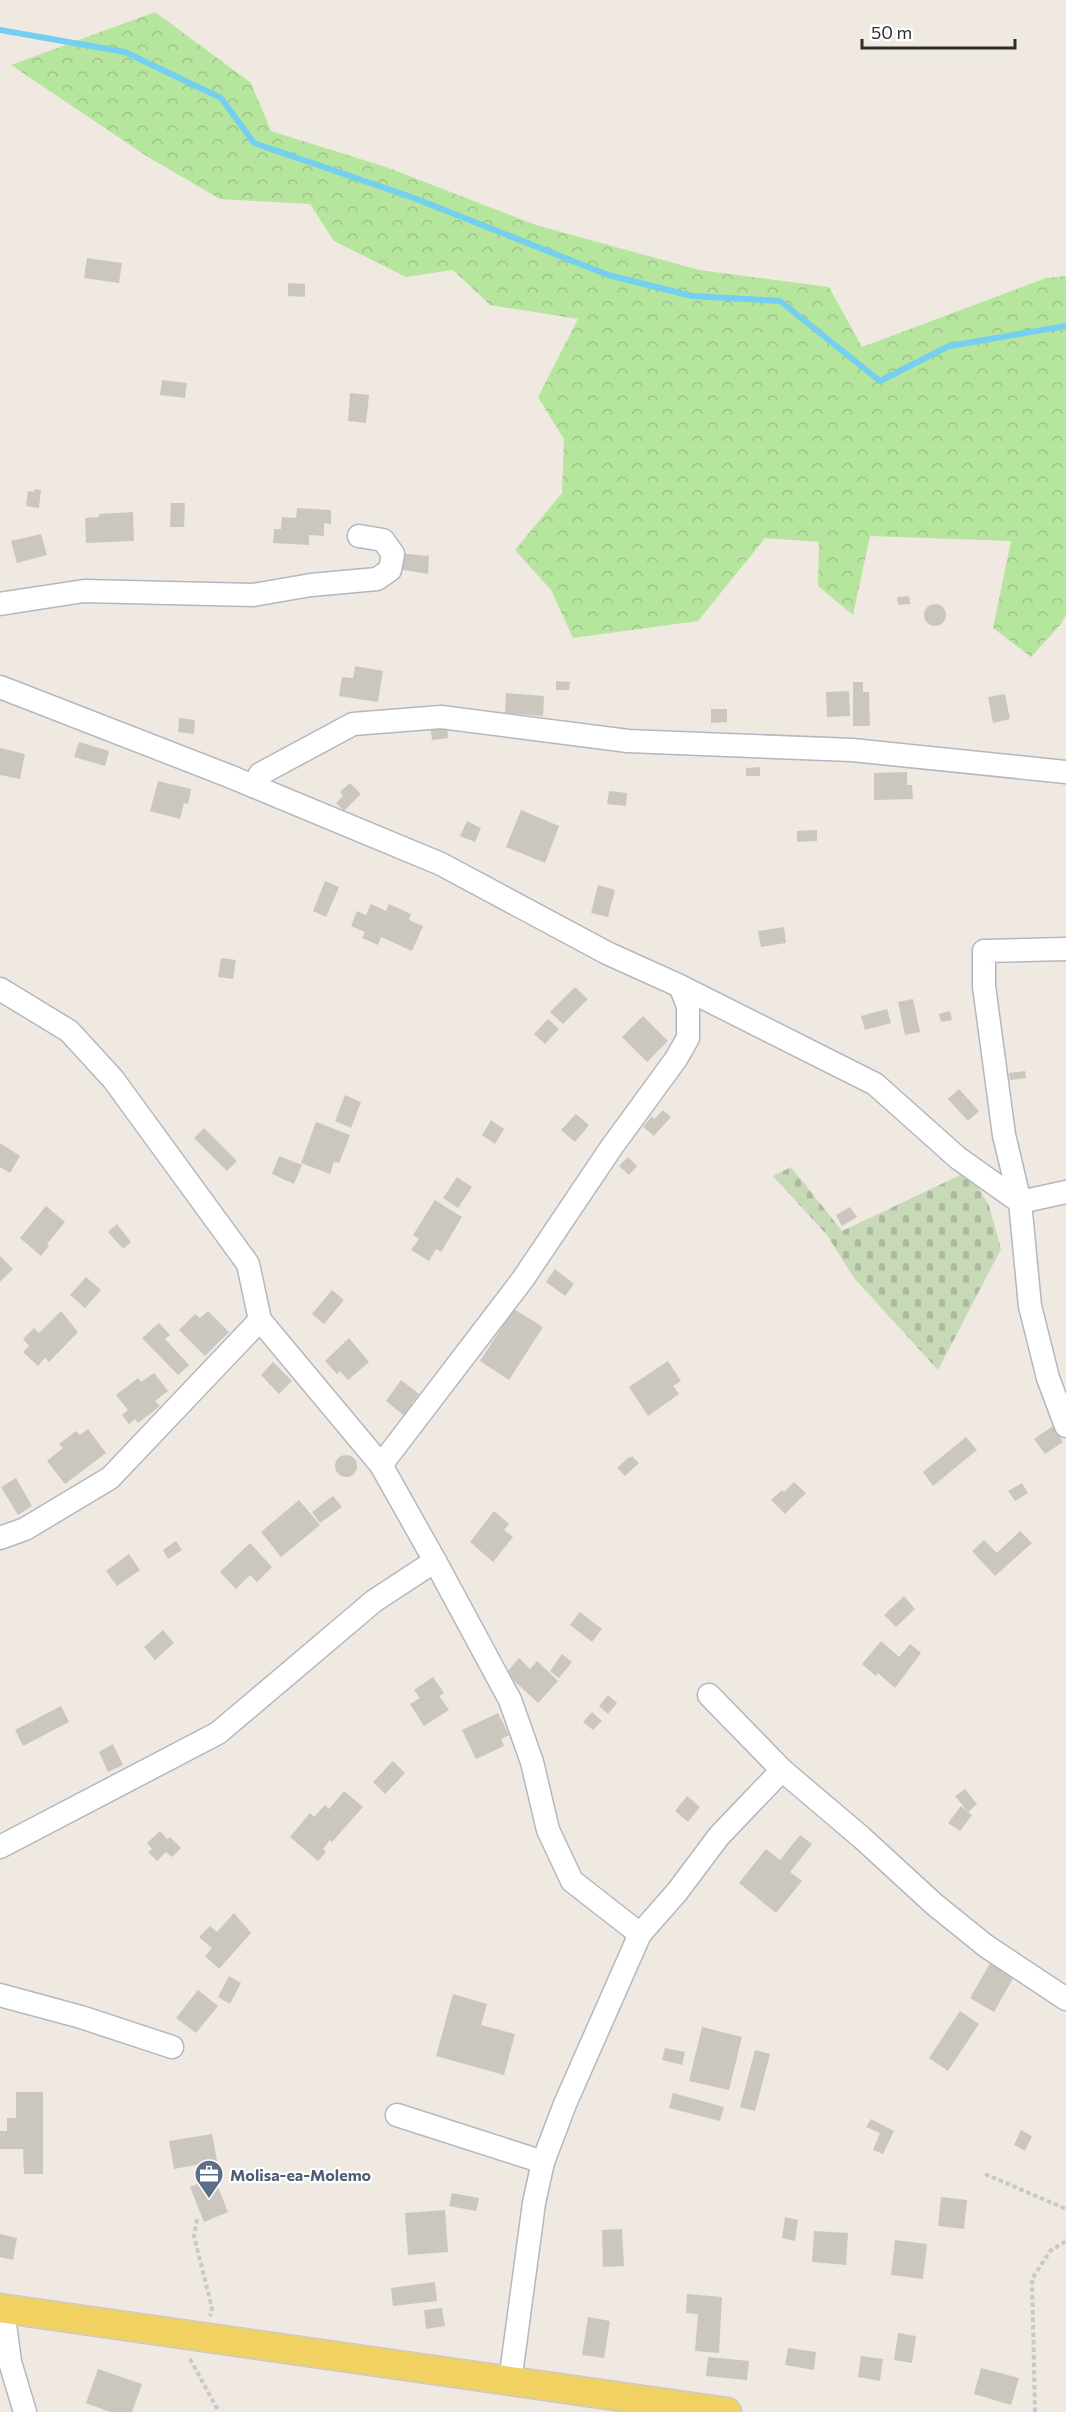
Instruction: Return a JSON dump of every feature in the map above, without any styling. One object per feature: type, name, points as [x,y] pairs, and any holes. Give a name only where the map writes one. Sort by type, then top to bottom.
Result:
[{"type":"main road","points":[[2,2308],[727,2412]]},
{"type":"street","points":[[0,604],[84,591],[253,595],[311,585],[377,579],[390,570],[393,554],[382,540],[359,536]]},
{"type":"street","points":[[0,687],[253,786],[441,864],[608,953],[680,986],[875,1083],[958,1158],[1020,1202],[1066,1192]]},
{"type":"street","points":[[253,786],[260,774],[353,724],[441,717],[628,741],[852,750],[1066,772]]},
{"type":"street","points":[[1066,950],[984,951],[984,986],[1004,1135],[1020,1202],[1030,1306],[1048,1378],[1066,1426]]},
{"type":"street","points":[[381,1465],[523,1279],[611,1148],[676,1059],[688,1038],[688,1006],[680,986]]},
{"type":"street","points":[[0,989],[69,1031],[113,1079],[248,1264],[260,1320],[381,1465],[510,1700],[532,1762],[548,1830],[572,1881],[640,1934]]},
{"type":"street","points":[[0,1538],[25,1529],[110,1478],[260,1320]]},
{"type":"street","points":[[0,1847],[218,1733],[374,1601],[435,1561]]},
{"type":"street","points":[[709,1695],[782,1770],[861,1837],[934,1904],[986,1946],[1066,2000]]},
{"type":"street","points":[[510,2382],[534,2203],[543,2162],[565,2104],[640,1934],[677,1892],[719,1836],[782,1770]]},
{"type":"street","points":[[0,1995],[81,2017],[172,2047]]},
{"type":"street","points":[[397,2115],[543,2162]]},
{"type":"street","points":[[2,2308],[10,2362],[25,2412]]},
{"type":"path","points":[[985,2174],[1066,2209]]},
{"type":"path","points":[[197,2219],[194,2236],[212,2308],[190,2335],[218,2410]]},
{"type":"path","points":[[1035,2412],[1032,2279],[1050,2251],[1066,2241]]},
{"type":"green space","points":[[155,12],[251,83],[271,131],[386,167],[536,225],[699,270],[829,287],[862,347],[1046,278],[1066,276],[1066,615],[1061,624],[1031,657],[993,628],[1011,541],[870,536],[853,615],[818,586],[819,542],[765,538],[698,621],[573,638],[551,590],[515,550],[562,493],[564,439],[538,397],[578,319],[490,305],[453,270],[406,277],[334,241],[310,204],[220,199],[148,157],[11,65]]},
{"type":"green space","points":[[791,1167],[842,1231],[969,1171],[989,1206],[1001,1249],[938,1370],[854,1278],[827,1235],[773,1176]]},
{"type":"building","points":[[87,258],[122,263],[119,283],[84,278]]},
{"type":"building","points":[[288,283],[305,284],[305,297],[288,296]]},
{"type":"building","points":[[162,380],[187,383],[185,398],[160,395]]},
{"type":"building","points":[[350,393],[369,395],[366,423],[348,421]]},
{"type":"building","points":[[35,489],[41,490],[39,508],[26,506],[28,491],[34,492]]},
{"type":"building","points":[[171,503],[185,503],[184,527],[170,527]]},
{"type":"building","points":[[297,508],[331,510],[331,524],[324,523],[324,536],[309,535],[309,545],[273,543],[274,529],[281,529],[282,517],[296,518]]},
{"type":"building","points":[[133,512],[134,541],[86,543],[85,518],[99,517],[99,514]]},
{"type":"building","points":[[41,534],[47,555],[17,563],[11,541]]},
{"type":"building","points":[[399,553],[429,556],[428,574],[398,569]]},
{"type":"building","points":[[909,596],[910,604],[898,605],[897,597]]},
{"type":"building","points":[[935,604],[943,607],[946,615],[943,623],[935,626],[927,623],[924,615],[927,607]]},
{"type":"building","points":[[355,666],[383,671],[378,702],[339,696],[342,677],[353,678]]},
{"type":"building","points":[[556,681],[570,682],[569,690],[556,690]]},
{"type":"building","points":[[853,682],[863,682],[863,692],[869,692],[870,726],[853,726]]},
{"type":"building","points":[[849,691],[850,716],[827,717],[826,692]]},
{"type":"building","points":[[506,693],[544,696],[543,716],[505,713]]},
{"type":"building","points":[[1005,694],[1010,719],[993,723],[988,697]]},
{"type":"building","points":[[711,709],[727,709],[727,722],[711,723]]},
{"type":"building","points":[[179,718],[195,720],[194,734],[178,732]]},
{"type":"building","points":[[447,722],[448,738],[432,740],[430,724]]},
{"type":"building","points":[[79,742],[109,751],[105,766],[74,757]]},
{"type":"building","points":[[0,748],[25,754],[20,779],[0,775]]},
{"type":"building","points":[[760,767],[760,776],[746,776],[746,768]]},
{"type":"building","points":[[907,772],[907,785],[912,785],[913,799],[874,800],[874,773]]},
{"type":"building","points":[[158,781],[191,789],[188,804],[184,803],[180,819],[150,811]]},
{"type":"building","points":[[350,783],[361,794],[344,811],[336,803],[343,796],[340,792]]},
{"type":"building","points":[[609,791],[627,793],[626,806],[607,804]]},
{"type":"building","points":[[521,810],[559,826],[545,863],[506,847]]},
{"type":"building","points":[[467,821],[481,828],[475,842],[460,836]]},
{"type":"building","points":[[817,830],[817,841],[797,842],[797,831]]},
{"type":"building","points":[[325,881],[339,887],[326,917],[313,911]]},
{"type":"building","points":[[598,885],[615,890],[608,917],[591,913]]},
{"type":"building","points":[[371,904],[386,911],[389,904],[411,914],[409,920],[423,926],[412,951],[381,937],[378,945],[362,938],[365,932],[351,926],[357,911],[366,915]]},
{"type":"building","points":[[784,927],[786,943],[761,947],[758,931]]},
{"type":"building","points":[[221,958],[236,960],[233,979],[218,977]]},
{"type":"building","points":[[575,987],[588,999],[563,1024],[550,1012]]},
{"type":"building","points":[[913,999],[920,1032],[905,1035],[898,1002]]},
{"type":"building","points":[[887,1009],[891,1023],[865,1030],[861,1016]]},
{"type":"building","points":[[950,1011],[952,1020],[941,1022],[939,1014]]},
{"type":"building","points":[[643,1016],[668,1041],[647,1062],[622,1037]]},
{"type":"building","points":[[548,1019],[559,1029],[545,1044],[534,1034]]},
{"type":"building","points":[[1025,1071],[1026,1078],[1010,1080],[1009,1073]]},
{"type":"building","points":[[959,1089],[979,1111],[968,1121],[948,1099]]},
{"type":"building","points":[[345,1095],[361,1102],[351,1128],[335,1121]]},
{"type":"building","points":[[663,1110],[671,1117],[654,1136],[643,1127],[652,1116],[654,1119]]},
{"type":"building","points":[[576,1114],[589,1125],[575,1142],[561,1130]]},
{"type":"building","points":[[491,1120],[504,1129],[495,1144],[482,1135]]},
{"type":"building","points":[[316,1122],[350,1135],[339,1163],[334,1162],[330,1174],[301,1163]]},
{"type":"building","points":[[204,1128],[237,1161],[227,1171],[194,1138]]},
{"type":"building","points":[[0,1143],[20,1156],[10,1173],[0,1167]]},
{"type":"building","points":[[279,1156],[302,1165],[294,1184],[272,1174]]},
{"type":"building","points":[[628,1157],[637,1166],[629,1175],[619,1166]]},
{"type":"building","points":[[457,1177],[472,1187],[458,1208],[443,1198]]},
{"type":"building","points":[[435,1200],[462,1217],[441,1252],[436,1249],[429,1261],[411,1250],[419,1239],[413,1235]]},
{"type":"building","points":[[46,1206],[65,1222],[47,1244],[49,1246],[41,1256],[20,1238]]},
{"type":"building","points":[[850,1207],[857,1217],[842,1226],[836,1215]]},
{"type":"building","points":[[117,1224],[131,1242],[123,1249],[108,1232]]},
{"type":"building","points":[[0,1256],[13,1269],[0,1282]]},
{"type":"building","points":[[555,1269],[574,1284],[565,1296],[546,1282]]},
{"type":"building","points":[[86,1277],[101,1290],[85,1308],[70,1295]]},
{"type":"building","points":[[332,1290],[344,1300],[324,1324],[312,1314]]},
{"type":"building","points":[[514,1309],[543,1327],[509,1380],[480,1361]]},
{"type":"building","points":[[61,1311],[78,1332],[49,1362],[45,1358],[38,1366],[23,1352],[29,1346],[23,1339],[34,1328],[39,1333]]},
{"type":"building","points":[[208,1311],[229,1332],[205,1356],[179,1330],[195,1314],[200,1318]]},
{"type":"building","points":[[159,1323],[170,1335],[165,1339],[189,1365],[178,1375],[142,1338]]},
{"type":"building","points":[[349,1338],[369,1362],[348,1380],[340,1371],[337,1374],[325,1361]]},
{"type":"building","points":[[668,1361],[681,1381],[673,1386],[679,1394],[648,1416],[629,1387]]},
{"type":"building","points":[[273,1362],[292,1381],[279,1394],[261,1375]]},
{"type":"building","points":[[154,1373],[168,1391],[155,1401],[160,1406],[138,1423],[135,1419],[129,1424],[122,1415],[128,1410],[116,1395],[138,1378],[141,1382]]},
{"type":"building","points":[[401,1380],[419,1394],[411,1404],[414,1406],[406,1417],[386,1401]]},
{"type":"building","points":[[1053,1426],[1063,1442],[1045,1454],[1034,1439]]},
{"type":"building","points":[[88,1429],[106,1453],[65,1484],[47,1461],[63,1448],[59,1444],[76,1431],[80,1435]]},
{"type":"building","points":[[966,1437],[977,1450],[933,1486],[923,1472]]},
{"type":"building","points":[[346,1455],[354,1458],[357,1466],[354,1474],[346,1477],[338,1474],[335,1466],[338,1458]]},
{"type":"building","points":[[632,1456],[639,1463],[625,1476],[617,1468]]},
{"type":"building","points":[[16,1478],[32,1506],[18,1515],[1,1487]]},
{"type":"building","points":[[794,1482],[806,1493],[785,1514],[771,1500]]},
{"type":"building","points":[[1022,1483],[1028,1493],[1015,1501],[1008,1491]]},
{"type":"building","points":[[333,1496],[342,1507],[320,1523],[312,1512]]},
{"type":"building","points":[[299,1500],[320,1525],[281,1557],[261,1532]]},
{"type":"building","points":[[494,1511],[509,1524],[504,1530],[513,1537],[493,1562],[470,1542]]},
{"type":"building","points":[[1020,1531],[1032,1543],[995,1576],[972,1551],[984,1540],[997,1553]]},
{"type":"building","points":[[176,1541],[182,1550],[168,1559],[163,1550]]},
{"type":"building","points":[[250,1543],[272,1567],[257,1582],[250,1575],[236,1589],[220,1572]]},
{"type":"building","points":[[129,1554],[140,1570],[117,1586],[106,1571]]},
{"type":"building","points":[[904,1596],[915,1609],[896,1627],[884,1615]]},
{"type":"building","points":[[580,1612],[602,1629],[592,1642],[570,1625]]},
{"type":"building","points":[[163,1630],[174,1643],[155,1660],[144,1647]]},
{"type":"building","points":[[881,1641],[899,1657],[910,1644],[921,1653],[895,1688],[878,1673],[876,1676],[862,1664]]},
{"type":"building","points":[[562,1654],[572,1662],[559,1678],[550,1671]]},
{"type":"building","points":[[519,1658],[530,1669],[537,1661],[558,1681],[538,1703],[506,1673]]},
{"type":"building","points":[[433,1677],[444,1693],[439,1696],[449,1710],[424,1726],[410,1704],[420,1698],[414,1690]]},
{"type":"building","points":[[608,1695],[617,1703],[608,1714],[599,1706]]},
{"type":"building","points":[[61,1706],[69,1722],[23,1746],[15,1730]]},
{"type":"building","points":[[592,1712],[602,1721],[593,1730],[583,1722]]},
{"type":"building","points":[[498,1713],[509,1735],[501,1739],[504,1746],[476,1759],[462,1730]]},
{"type":"building","points":[[113,1744],[123,1765],[108,1772],[99,1752]]},
{"type":"building","points":[[393,1761],[405,1773],[385,1794],[373,1782]]},
{"type":"building","points":[[965,1789],[977,1804],[968,1812],[955,1796]]},
{"type":"building","points":[[344,1791],[363,1807],[332,1842],[330,1840],[323,1849],[326,1852],[318,1861],[290,1837],[310,1813],[314,1817],[325,1805],[329,1809]]},
{"type":"building","points":[[687,1796],[700,1807],[688,1822],[675,1811]]},
{"type":"building","points":[[961,1806],[972,1815],[960,1831],[948,1823]]},
{"type":"building","points":[[160,1831],[167,1839],[170,1837],[181,1848],[172,1857],[166,1852],[157,1861],[148,1852],[152,1849],[147,1843]]},
{"type":"building","points":[[800,1835],[812,1844],[790,1872],[802,1881],[776,1913],[739,1883],[766,1849],[780,1860]]},
{"type":"building","points":[[234,1913],[251,1933],[219,1969],[205,1956],[212,1948],[199,1937],[210,1926],[217,1932]]},
{"type":"building","points":[[992,1960],[1016,1973],[994,2012],[970,1998]]},
{"type":"building","points":[[229,1976],[241,1983],[230,2004],[218,1997]]},
{"type":"building","points":[[198,1990],[218,2006],[196,2033],[176,2018]]},
{"type":"building","points":[[453,1994],[487,2004],[481,2025],[515,2034],[504,2075],[436,2056]]},
{"type":"building","points":[[960,2011],[979,2024],[948,2071],[929,2058]]},
{"type":"building","points":[[702,2027],[742,2037],[729,2090],[689,2081]]},
{"type":"building","points":[[665,2048],[685,2052],[682,2065],[662,2060]]},
{"type":"building","points":[[755,2050],[770,2054],[755,2111],[740,2107]]},
{"type":"building","points":[[16,2092],[43,2092],[43,2174],[24,2174],[23,2149],[0,2149],[0,2131],[7,2131],[7,2118],[16,2118]]},
{"type":"building","points":[[673,2093],[724,2107],[720,2121],[669,2108]]},
{"type":"building","points":[[871,2119],[894,2131],[883,2154],[873,2150],[880,2133],[866,2127]]},
{"type":"building","points":[[1021,2130],[1032,2136],[1025,2151],[1014,2145]]},
{"type":"building","points":[[212,2134],[217,2161],[174,2169],[169,2141]]},
{"type":"building","name":"Molisa-ea-Molemo","points":[[214,2177],[228,2212],[204,2222],[190,2187]]},
{"type":"building","points":[[452,2193],[479,2198],[476,2211],[449,2206]]},
{"type":"building","points":[[941,2197],[967,2200],[964,2229],[938,2226]]},
{"type":"building","points":[[445,2210],[448,2252],[408,2255],[405,2213]]},
{"type":"building","points":[[785,2217],[798,2220],[795,2241],[782,2238]]},
{"type":"building","points":[[622,2229],[624,2266],[603,2267],[602,2230]]},
{"type":"building","points":[[814,2231],[848,2233],[846,2265],[812,2262]]},
{"type":"building","points":[[0,2234],[17,2238],[13,2260],[0,2257]]},
{"type":"building","points":[[895,2240],[927,2244],[923,2279],[891,2275]]},
{"type":"building","points":[[435,2282],[437,2301],[393,2306],[391,2288]]},
{"type":"building","points":[[687,2294],[722,2297],[719,2353],[695,2351],[698,2314],[686,2313]]},
{"type":"building","points":[[442,2308],[445,2326],[426,2329],[424,2310]]},
{"type":"building","points":[[588,2317],[610,2321],[604,2358],[582,2355]]},
{"type":"building","points":[[898,2333],[916,2336],[912,2363],[894,2360]]},
{"type":"building","points":[[788,2348],[816,2352],[814,2370],[785,2365]]},
{"type":"building","points":[[861,2356],[883,2359],[880,2381],[858,2377]]},
{"type":"building","points":[[708,2357],[749,2361],[747,2380],[706,2376]]},
{"type":"building","points":[[981,2368],[1019,2378],[1011,2405],[974,2394]]},
{"type":"building","points":[[98,2369],[142,2384],[132,2412],[110,2412],[86,2403]]},
{"type":"waterway","points":[[0,30],[125,52],[221,98],[254,143],[414,198],[608,275],[692,296],[780,301],[880,381],[949,346],[1066,326]]},
{"type":"place","name":"Molisa-ea-Molemo","points":[[209,2200]]}]
